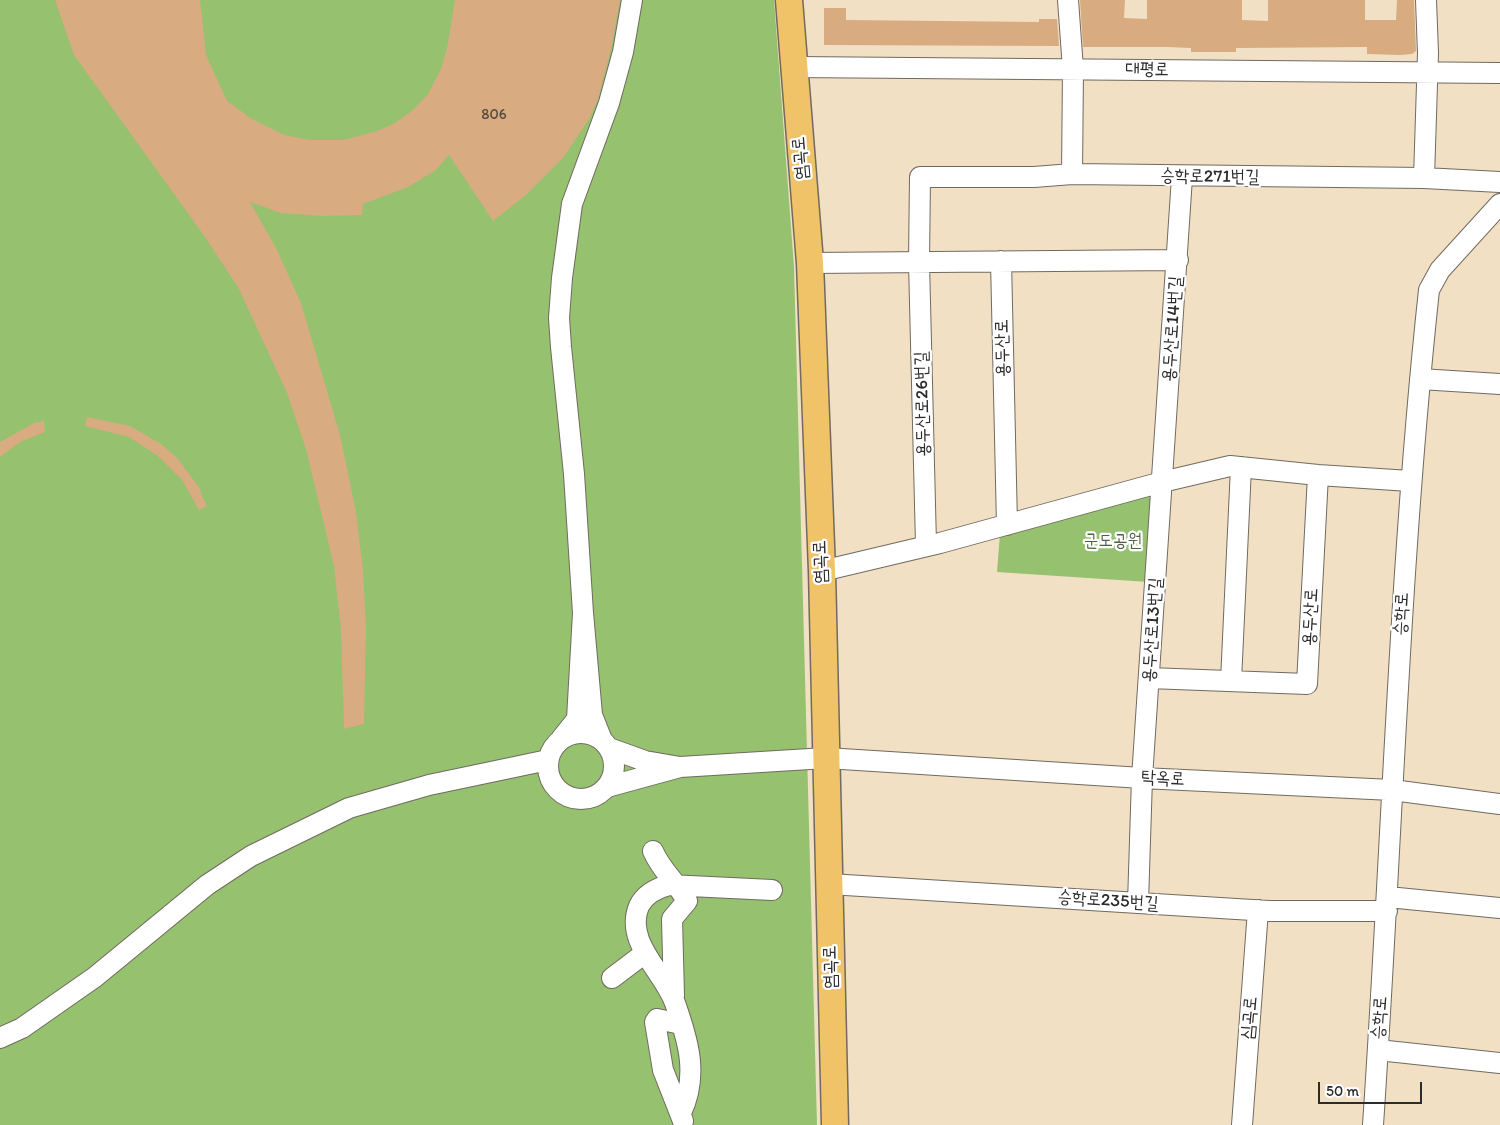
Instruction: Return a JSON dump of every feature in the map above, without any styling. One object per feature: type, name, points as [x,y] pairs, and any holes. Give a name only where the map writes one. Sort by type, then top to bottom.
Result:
[{"type":"main road","name":"염곡로","points":[[789,0],[810,263],[822,571],[835,1125]]},
{"type":"street","points":[[607,787],[615,768],[592,714],[574,474],[560,337],[562,278],[572,204],[609,103],[623,52],[632,0]]},
{"type":"street","points":[[1068,0],[1072,69],[1072,174]]},
{"type":"street","points":[[1424,178],[1427,72],[1426,0]]},
{"type":"street","name":"대평로","points":[[794,67],[1500,73]]},
{"type":"street","name":"승학로271번길","points":[[920,177],[1034,177],[1072,174],[1182,177],[1424,178],[1500,182]]},
{"type":"street","name":"용두산로26번길","points":[[920,177],[919,262],[926,545]]},
{"type":"street","name":"용두산로14번길","points":[[1162,482],[1182,177]]},
{"type":"street","name":"승학로","points":[[1373,1125],[1388,904],[1392,790],[1410,480],[1429,290],[1440,270],[1500,204]]},
{"type":"street","points":[[810,263],[1178,260]]},
{"type":"street","name":"용두산로","points":[[1001,261],[1006,525]]},
{"type":"street","points":[[1420,379],[1500,384]]},
{"type":"street","points":[[822,571],[1230,466],[1318,475],[1410,480]]},
{"type":"street","points":[[1231,681],[1241,467]]},
{"type":"street","name":"용두산로","points":[[1150,678],[1307,684],[1318,475]]},
{"type":"street","name":"용두산로13번길","points":[[1138,903],[1142,778],[1162,482]]},
{"type":"street","points":[[583,613],[577,719],[553,747],[548,760],[551,780],[558,790],[567,796],[578,799],[589,798],[607,787],[680,767]]},
{"type":"street","points":[[561,739],[571,734],[583,732],[645,761],[680,767]]},
{"type":"street","name":"탁옥로","points":[[680,767],[826,758],[1142,778],[1392,790],[1500,804]]},
{"type":"street","points":[[0,1038],[22,1028],[95,977],[207,885],[251,856],[349,808],[428,785],[520,768],[548,760]]},
{"type":"street","points":[[653,851],[661,868],[679,887],[687,901],[672,919],[674,1001]]},
{"type":"street","name":"승학로235번길","points":[[829,884],[1258,910],[1388,904],[1500,908]]},
{"type":"street","points":[[682,1119],[690,1083],[690,1054],[674,1001],[645,953],[636,924],[640,904],[660,887],[772,890]]},
{"type":"street","name":"심곡로","points":[[1242,1125],[1258,910]]},
{"type":"street","points":[[612,978],[645,953]]},
{"type":"street","points":[[681,1024],[657,1019],[654,1022],[663,1070],[682,1119]]},
{"type":"street","name":"승학로","points":[[1378,1050],[1500,1063]]},
{"type":"green space","points":[[0,0],[774,0],[794,267],[817,1125],[0,1125]]},
{"type":"green space","name":"군도공원","points":[[1131,496],[1155,497],[1149,582],[997,572],[1000,534]]},
{"type":"building","points":[[55,0],[200,0],[206,55],[227,101],[252,119],[284,135],[310,140],[344,140],[377,131],[395,123],[413,110],[428,94],[441,69],[447,48],[455,0],[620,0],[611,49],[598,99],[589,119],[563,158],[525,196],[493,221],[449,155],[436,170],[408,187],[363,204],[362,215],[322,216],[281,213],[250,202],[276,248],[301,303],[340,435],[356,512],[363,570],[366,628],[364,724],[344,729],[341,630],[334,566],[306,449],[287,393],[239,289],[205,237],[74,55]]},
{"type":"building","points":[[1080,0],[1125,0],[1124,18],[1147,19],[1147,0],[1242,0],[1242,20],[1268,21],[1268,0],[1365,0],[1365,20],[1396,20],[1397,0],[1414,0],[1416,51],[1412,54],[1400,55],[1367,54],[1367,47],[1236,48],[1236,52],[1191,52],[1191,48],[1083,47]]},
{"type":"building","points":[[824,8],[846,8],[846,20],[1039,22],[1039,19],[1057,19],[1059,46],[824,45]]},
{"type":"building","points":[[87,417],[130,426],[161,444],[178,459],[201,490],[200,492],[207,506],[199,510],[182,480],[158,456],[129,437],[85,426]]},
{"type":"building","points":[[44,421],[45,432],[20,442],[0,457],[0,442],[36,422]]}]
